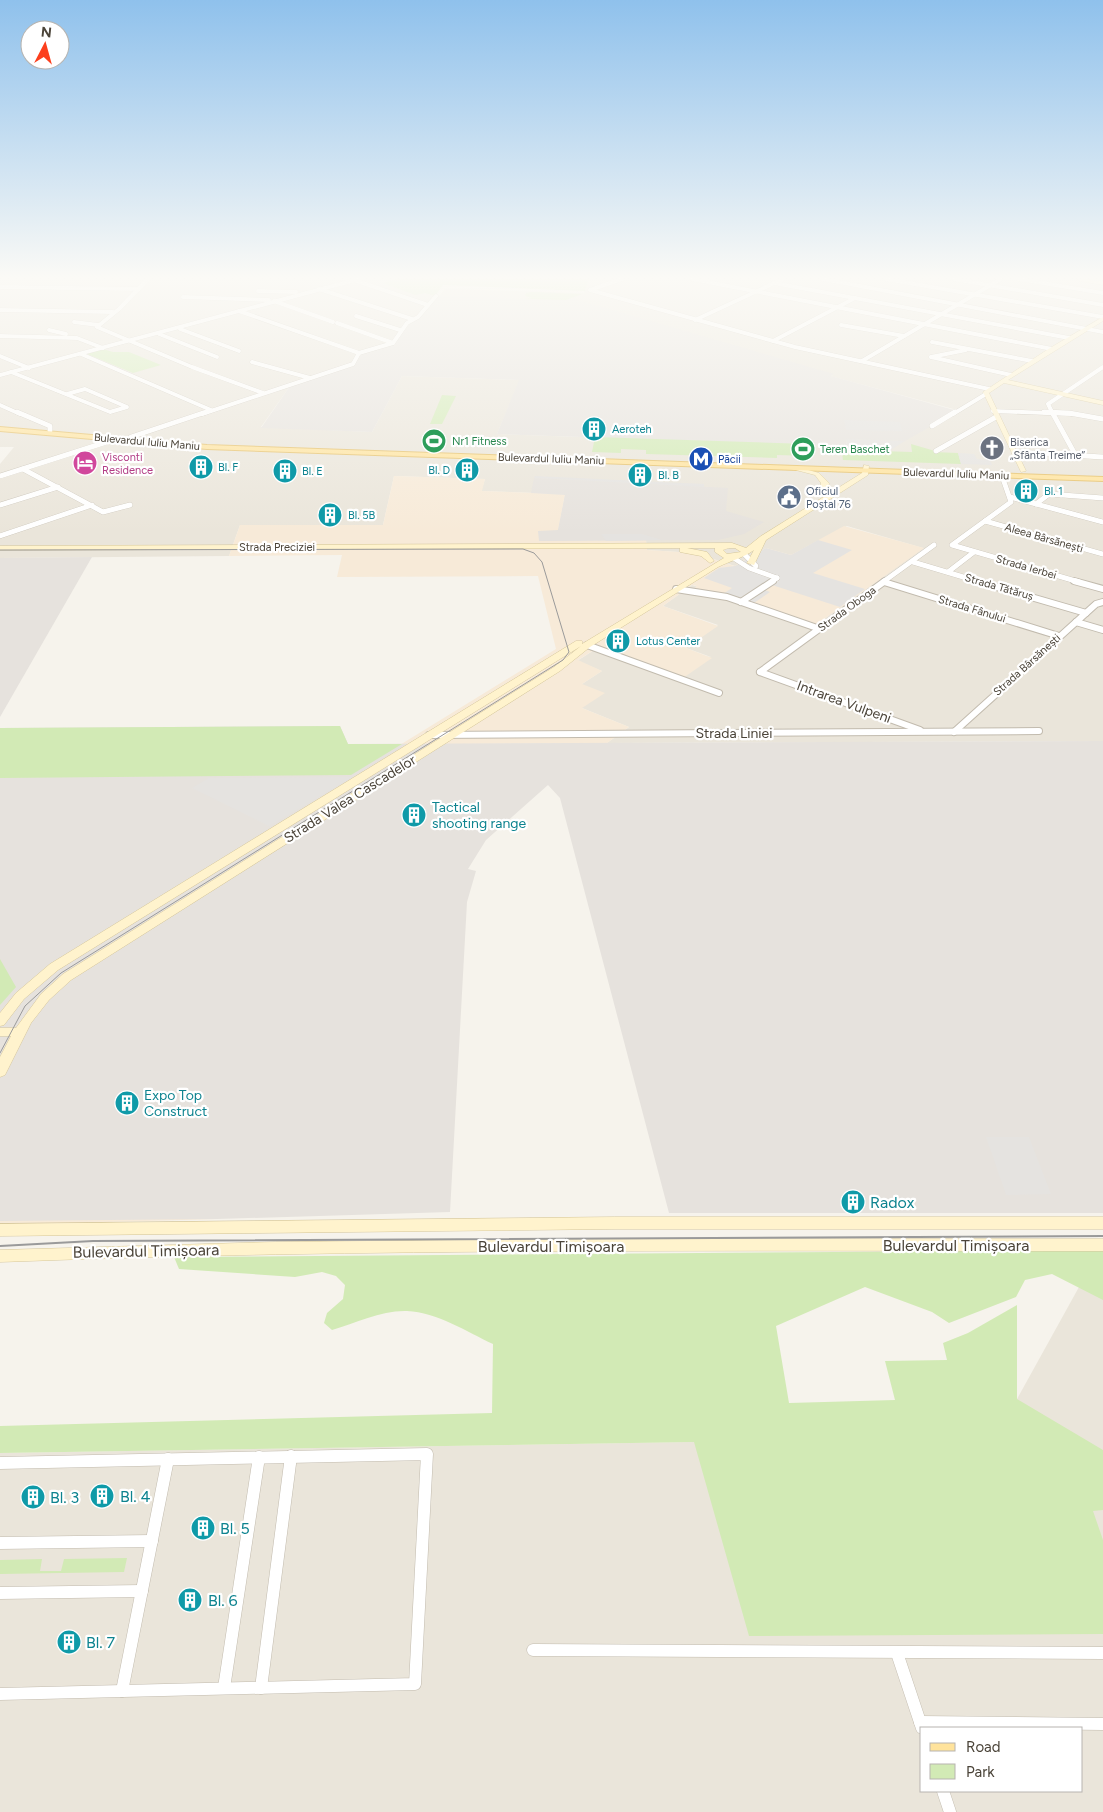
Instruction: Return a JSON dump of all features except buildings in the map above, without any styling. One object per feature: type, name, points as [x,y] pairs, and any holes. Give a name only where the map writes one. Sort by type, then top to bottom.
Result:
[{"type":"main road","points":[[1022,471],[995,414],[988,391],[1028,364]]},
{"type":"main road","points":[[1002,381],[1103,404]]},
{"type":"main road","name":"Bulevardul Iuliu Maniu","points":[[0,427],[224,448],[794,468],[856,468]]},
{"type":"main road","name":"Bulevardul Iuliu Maniu","points":[[48,432],[258,445],[1103,479]]},
{"type":"main road","points":[[794,468],[820,476],[825,483],[824,493]]},
{"type":"main road","points":[[728,545],[758,536],[824,493],[856,468]]},
{"type":"main road","points":[[728,545],[742,548],[745,553],[764,538],[867,469]]},
{"type":"main road","name":"Bulevardul Iuliu Maniu","points":[[867,469],[1103,474]]},
{"type":"main road","points":[[702,573],[728,564],[747,564],[764,538]]},
{"type":"main road","name":"Strada Preciziei","points":[[0,548],[553,545],[719,552],[732,557]]},
{"type":"main road","name":"Strada Preciziei","points":[[598,546],[728,545]]},
{"type":"main road","name":"Strada Valea Cascadelor","points":[[0,1022],[20,996],[43,974],[569,650],[710,560],[719,552],[719,548],[728,545]]},
{"type":"main road","points":[[681,550],[704,554],[710,560]]},
{"type":"main road","name":"Strada Valea Cascadelor","points":[[0,1072],[18,1032],[41,999],[67,977],[557,669],[587,645],[676,589],[732,557],[745,553]]},
{"type":"main road","points":[[258,841],[272,848]]},
{"type":"main road","points":[[174,892],[188,900]]},
{"type":"main road","points":[[0,1032],[18,1032]]},
{"type":"main road","name":"Bulevardul Timișoara","points":[[0,1230],[615,1223],[1103,1223]]},
{"type":"main road","points":[[895,1224],[900,1245]]},
{"type":"main road","name":"Bulevardul Timișoara","points":[[0,1256],[125,1250],[427,1246],[1103,1245]]},
{"type":"street","points":[[18,364],[29,368]]},
{"type":"street","points":[[0,375],[45,364]]},
{"type":"street","points":[[103,364],[211,410]]},
{"type":"street","points":[[184,364],[264,393]]},
{"type":"street","points":[[258,364],[310,378]]},
{"type":"street","points":[[129,438],[353,364]]},
{"type":"street","points":[[873,364],[988,391]]},
{"type":"street","points":[[960,364],[1011,375]]},
{"type":"street","points":[[1076,456],[1048,404],[1103,367]]},
{"type":"street","points":[[0,370],[110,412],[127,407],[85,389],[67,394]]},
{"type":"street","points":[[932,426],[988,391]]},
{"type":"street","points":[[0,405],[50,426],[48,432]]},
{"type":"street","points":[[936,451],[995,414],[1052,412],[1103,419]]},
{"type":"street","points":[[0,476],[116,439]]},
{"type":"street","points":[[1014,452],[1103,457]]},
{"type":"street","points":[[23,468],[105,512],[130,505]]},
{"type":"street","points":[[985,521],[1010,504],[1010,497],[1002,476]]},
{"type":"street","points":[[0,505],[58,487]]},
{"type":"street","points":[[1036,504],[1049,494],[1103,498]]},
{"type":"street","points":[[1010,497],[1103,522]]},
{"type":"street","points":[[0,536],[92,505]]},
{"type":"street","name":"Strada Ierbei","points":[[985,521],[952,543],[953,546],[1103,589]]},
{"type":"street","name":"Aleea Bârsănești","points":[[985,521],[1103,554]]},
{"type":"street","name":"Strada Oboga","points":[[760,672],[934,545]]},
{"type":"street","points":[[948,572],[974,552]]},
{"type":"street","points":[[745,553],[747,564],[766,576],[778,578]]},
{"type":"street","points":[[732,557],[778,578]]},
{"type":"street","name":"Strada Tătăruș","points":[[913,562],[1086,613]]},
{"type":"street","points":[[741,602],[778,578]]},
{"type":"street","name":"Strada Fânului","points":[[884,582],[1059,636]]},
{"type":"street","points":[[676,589],[741,602],[820,629]]},
{"type":"street","name":"Strada Bârsănești","points":[[954,732],[1059,636],[1096,604],[1103,602]]},
{"type":"street","points":[[1076,622],[1103,630]]},
{"type":"street","points":[[587,645],[719,693]]},
{"type":"street","name":"Intrarea Vulpeni","points":[[760,672],[927,732]]},
{"type":"street","name":"Strada Liniei","points":[[429,735],[1039,731]]},
{"type":"street","points":[[0,1462],[426,1454],[416,1684],[0,1694]]},
{"type":"street","points":[[261,1688],[292,1456]]},
{"type":"street","points":[[224,1688],[259,1457]]},
{"type":"street","points":[[122,1691],[168,1459]]},
{"type":"street","points":[[0,1543],[152,1541]]},
{"type":"street","points":[[0,1593],[142,1591]]},
{"type":"street","points":[[533,1650],[1103,1653]]},
{"type":"street","points":[[897,1653],[921,1725],[1103,1724]]},
{"type":"street","points":[[943,1792],[950,1812]]},
{"type":"shaded area","points":[[0,364],[355,364],[354,366],[290,386],[261,427],[372,432],[402,376],[520,380],[497,434],[847,446],[846,439],[957,410],[830,376],[833,375],[763,364],[1103,364],[1103,741],[607,743],[629,727],[582,708],[582,684],[602,671],[577,661],[599,647],[711,657],[686,648],[718,625],[663,606],[692,585],[817,624],[923,548],[847,526],[791,555],[766,548],[735,566],[695,553],[647,550],[646,540],[539,541],[558,530],[565,494],[481,491],[485,479],[394,476],[383,525],[240,525],[229,556],[0,558],[0,464],[14,447],[0,447]]},
{"type":"shaded area","points":[[355,364],[798,364],[834,374],[831,376],[958,411],[905,441],[846,439],[847,446],[497,434],[519,380],[402,376],[372,432],[261,428],[290,386],[354,366]]},
{"type":"shaded area","points":[[844,420],[900,422],[902,431],[846,430]]},
{"type":"shaded area","points":[[846,439],[905,441],[889,451],[848,450]]},
{"type":"shaded area","points":[[958,453],[974,454],[977,459],[990,460],[992,465],[961,464]]},
{"type":"shaded area","points":[[394,476],[485,479],[482,491],[565,494],[558,531],[539,541],[646,540],[647,550],[695,553],[734,566],[766,548],[791,555],[844,526],[924,548],[817,624],[754,603],[695,588],[697,586],[692,585],[663,606],[718,626],[686,648],[712,658],[683,678],[599,647],[578,660],[602,671],[582,684],[605,693],[582,708],[629,727],[607,743],[454,744],[217,1219],[0,1225],[0,891],[351,775],[556,649],[538,576],[337,577],[342,555],[229,556],[240,525],[383,525]]},
{"type":"shaded area","points":[[535,476],[704,484],[704,487],[534,478]]},
{"type":"shaded area","points":[[534,478],[728,488],[726,511],[764,522],[744,534],[718,540],[539,541],[538,531],[558,530],[565,495],[531,493]]},
{"type":"shaded area","points":[[601,534],[642,534],[662,540],[606,541]]},
{"type":"shaded area","points":[[818,540],[852,550],[813,573],[865,589],[840,607],[772,585],[765,590],[770,592],[754,603],[723,594],[732,588],[704,578],[719,568],[735,566],[766,548],[791,555]]},
{"type":"shaded area","points":[[92,557],[0,717],[0,558]]},
{"type":"shaded area","points":[[340,726],[348,744],[1103,741],[1103,1213],[669,1213],[560,798],[548,785],[486,840],[468,869],[476,871],[467,902],[450,1212],[217,1219],[0,1221],[0,728]]},
{"type":"shaded area","points":[[353,777],[269,826],[192,788],[209,778]]},
{"type":"shaded area","points":[[986,1137],[1029,1137],[1051,1194],[1006,1195]]},
{"type":"shaded area","points":[[1066,1250],[1103,1250],[1103,1812],[0,1812],[0,1453],[694,1442],[1017,1399],[1079,1287]]},
{"type":"green space","points":[[110,364],[161,365],[133,373]]},
{"type":"green space","points":[[442,395],[456,396],[442,424],[430,424]]},
{"type":"green space","points":[[595,437],[808,444],[809,456],[777,455],[777,458],[646,454],[646,450],[621,449],[621,453],[592,452]]},
{"type":"green space","points":[[911,444],[935,451],[933,452],[958,453],[961,464],[843,460],[842,453],[848,450],[912,452]]},
{"type":"green space","points":[[340,726],[348,744],[402,744],[351,775],[0,778],[0,728]]},
{"type":"green space","points":[[0,959],[16,987],[0,1005]]},
{"type":"green space","points":[[1103,1250],[1103,1300],[1052,1274],[1025,1280],[1016,1297],[949,1323],[932,1312],[865,1287],[776,1326],[789,1403],[895,1400],[885,1361],[947,1360],[943,1343],[968,1333],[1017,1305],[1017,1399],[1103,1450],[1103,1510],[1093,1511],[1103,1540],[1103,1634],[749,1636],[694,1442],[0,1453],[0,1426],[492,1413],[493,1344],[441,1319],[418,1312],[407,1311],[379,1315],[332,1330],[324,1323],[327,1313],[343,1299],[345,1285],[336,1276],[322,1272],[295,1277],[179,1269],[174,1257]]},
{"type":"green space","points":[[127,1558],[124,1572],[0,1574],[0,1560],[42,1559],[40,1571],[61,1571],[64,1559]]},
{"type":"tram line","points":[[0,550],[523,549],[534,553],[542,562],[569,652],[563,660],[61,973],[25,1006],[0,1053]]},
{"type":"tram line","points":[[0,1246],[93,1241],[1103,1236]]},
{"type":"place","name":"Aeroteh","points":[[594,429]]},
{"type":"place","name":"Nr1 Fitness","points":[[434,441]]},
{"type":"place","name":"Biserica „Sfânta Treime”","points":[[992,448]]},
{"type":"place","name":"Teren Baschet","points":[[803,449]]},
{"type":"place","name":"Păcii","points":[[701,459]]},
{"type":"place","name":"Visconti Residence","points":[[85,463]]},
{"type":"place","name":"Bl. F","points":[[201,467]]},
{"type":"place","name":"Bl. D","points":[[467,470]]},
{"type":"place","name":"Bl. E","points":[[285,471]]},
{"type":"place","name":"Bl. B","points":[[640,475]]},
{"type":"place","name":"Bl. 1","points":[[1026,491]]},
{"type":"place","name":"Oficiul Poștal 76","points":[[789,497]]},
{"type":"place","name":"Bl. 5B","points":[[330,515]]},
{"type":"place","name":"Lotus Center","points":[[618,641]]},
{"type":"place","name":"Tactical shooting range","points":[[414,815]]},
{"type":"place","name":"Expo Top Construct","points":[[127,1103]]},
{"type":"place","name":"Radox","points":[[853,1202]]},
{"type":"place","name":"Bl. 4","points":[[102,1496]]},
{"type":"place","name":"Bl. 3","points":[[33,1497]]},
{"type":"place","name":"Bl. 5","points":[[203,1528]]},
{"type":"place","name":"Bl. 6","points":[[190,1600]]},
{"type":"place","name":"Bl. 7","points":[[69,1642]]}]
